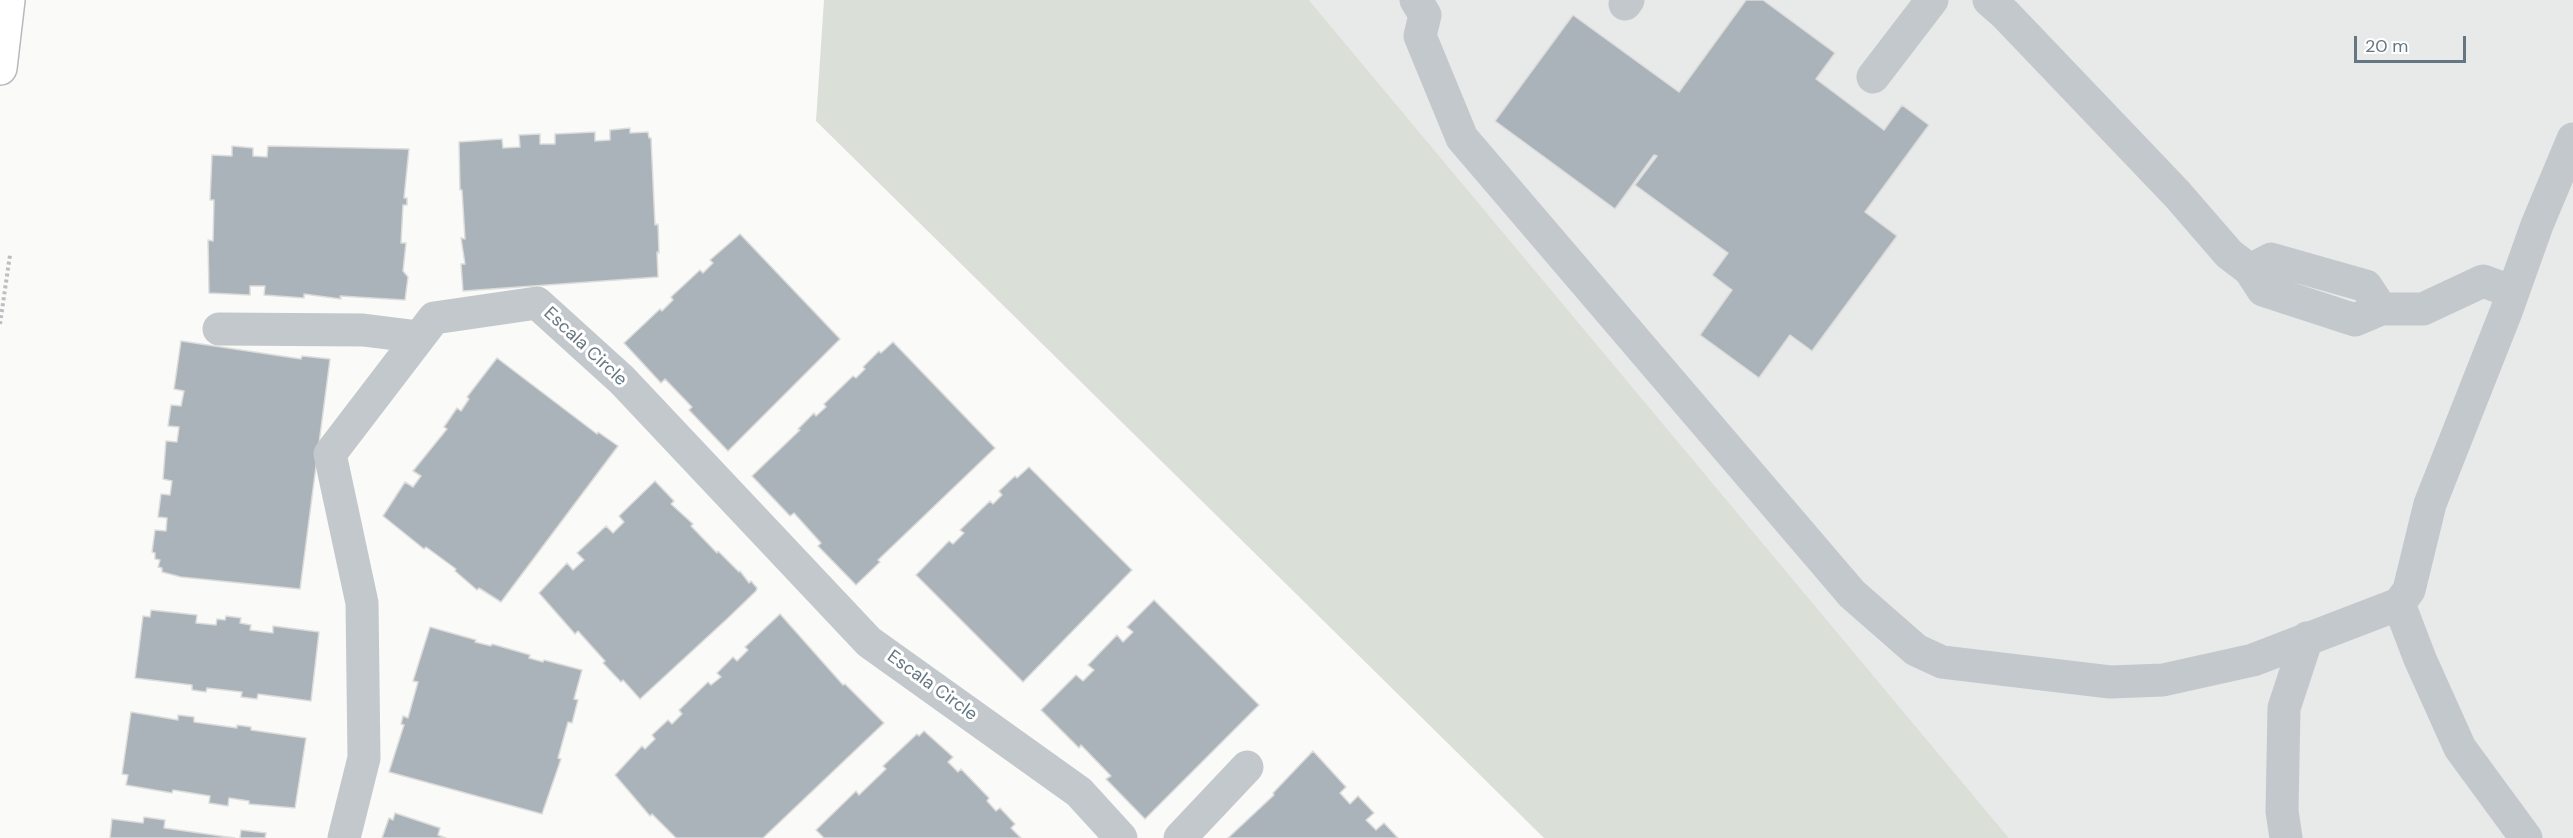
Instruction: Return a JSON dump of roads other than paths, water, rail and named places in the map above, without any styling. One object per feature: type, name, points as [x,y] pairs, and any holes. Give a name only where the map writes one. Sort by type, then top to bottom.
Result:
[{"type":"highway","points":[[0,68],[8,0]]},
{"type":"street","points":[[1416,0],[1425,15],[1420,36],[1462,138],[1852,594],[1916,650],[1942,662],[2110,682],[2163,680],[2253,660],[2307,638],[2386,611],[2399,603],[2409,590],[2430,504],[2537,225],[2573,139]]},
{"type":"street","points":[[1873,77],[1932,0]]},
{"type":"street","points":[[1989,0],[2177,194],[2229,254],[2250,270],[2271,259],[2366,286],[2381,309],[2423,309],[2483,281],[2513,292]]},
{"type":"street","name":"Escala Circle","points":[[344,838],[364,758],[362,603],[330,454],[434,318],[537,303],[622,380],[869,642],[1079,792],[1121,838]]},
{"type":"street","points":[[219,329],[363,330],[419,337]]},
{"type":"street","points":[[2399,603],[2420,659],[2460,748],[2526,838]]},
{"type":"street","points":[[2286,838],[2282,811],[2284,708],[2307,638]]},
{"type":"street","points":[[1180,838],[1247,767]]}]
